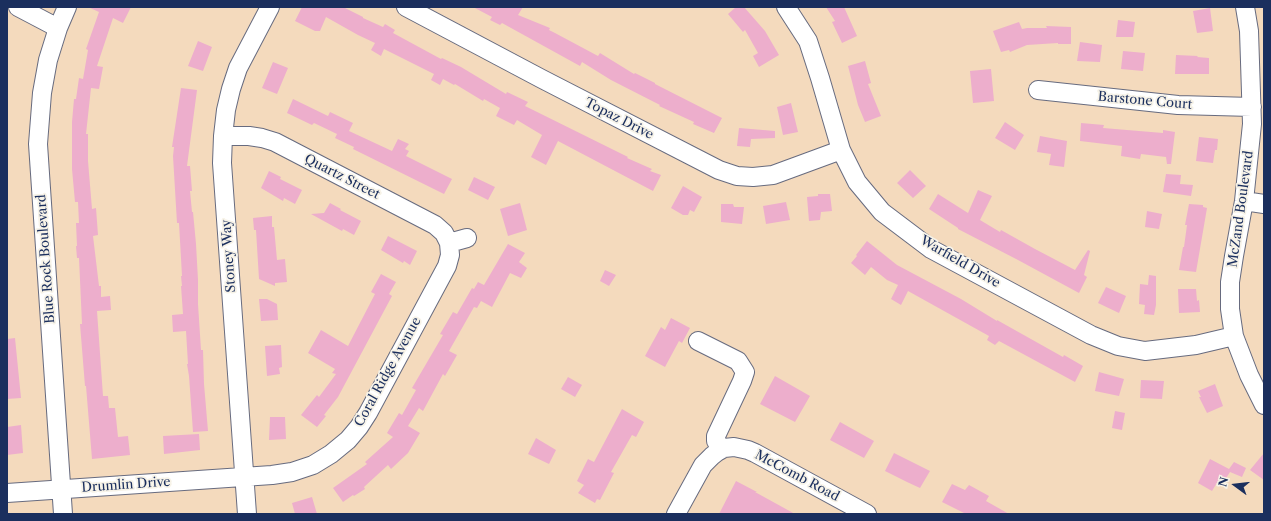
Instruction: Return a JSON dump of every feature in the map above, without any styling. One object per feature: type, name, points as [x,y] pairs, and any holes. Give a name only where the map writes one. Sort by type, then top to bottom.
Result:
[{"type":"street","points":[[18,7],[58,28]]},
{"type":"street","name":"Blue Rock Boulevard","points":[[63,514],[38,144],[42,93],[48,60],[66,7]]},
{"type":"street","name":"Stoney Way","points":[[247,514],[222,163],[223,136],[226,110],[236,75],[270,7]]},
{"type":"street","name":"Topaz Drive","points":[[406,7],[719,170],[736,176],[753,177],[773,175],[841,150]]},
{"type":"street","name":"Warfield Drive","points":[[786,7],[808,41],[841,150],[857,182],[882,212],[932,248],[1091,335],[1118,346],[1145,351],[1196,345],[1234,336]]},
{"type":"street","name":"McZand Boulevard","points":[[1245,7],[1257,30],[1252,124],[1244,201],[1230,282],[1230,309],[1234,336],[1249,376],[1264,405]]},
{"type":"street","name":"Barstone Court","points":[[1038,90],[1178,105],[1252,107]]},
{"type":"street","name":"Quartz Street","points":[[223,136],[249,136],[275,142],[436,226],[444,233],[449,243]]},
{"type":"street","points":[[1244,201],[1264,204]]},
{"type":"street","points":[[449,243],[467,238]]},
{"type":"street","name":"Coral Ridge Avenue","points":[[244,476],[272,475],[292,472],[313,465],[331,454],[348,440],[368,413],[447,266],[450,255],[449,243]]},
{"type":"street","points":[[676,514],[703,465],[712,456],[723,449],[716,441],[716,436],[745,372],[738,361],[698,341]]},
{"type":"street","name":"McComb Road","points":[[723,449],[740,448],[755,453],[867,514]]},
{"type":"street","name":"Drumlin Drive","points":[[7,493],[244,476]]},
{"type":"building","points":[[88,7],[131,7],[123,23],[113,18],[97,66],[103,67],[99,89],[91,88],[86,134],[88,134],[88,161],[92,209],[96,208],[98,235],[93,236],[99,286],[101,286],[101,297],[110,296],[111,310],[97,311],[103,396],[108,396],[109,408],[115,408],[118,437],[128,436],[130,455],[92,459],[80,324],[82,324],[79,258],[77,258],[76,246],[76,223],[79,223],[78,202],[75,202],[72,169],[72,122],[74,99],[76,99],[79,78],[83,79],[88,50],[86,49],[99,12]]},
{"type":"building","points":[[302,7],[343,7],[383,27],[385,24],[395,30],[393,33],[441,59],[442,58],[461,67],[506,94],[507,92],[528,102],[525,106],[628,157],[627,158],[652,169],[650,171],[661,175],[653,191],[558,141],[546,165],[531,157],[542,135],[517,120],[514,125],[496,116],[500,108],[484,99],[483,101],[455,84],[454,85],[443,79],[440,85],[431,80],[434,74],[384,49],[381,56],[371,50],[375,43],[326,17],[320,31],[315,31],[295,21]]},
{"type":"building","points":[[473,7],[523,7],[518,15],[550,28],[549,30],[598,56],[600,53],[634,74],[635,73],[655,83],[722,118],[714,133],[693,124],[694,122],[659,106],[660,105],[611,80],[582,62],[580,66],[502,23],[500,25],[490,20],[492,17]]},
{"type":"building","points":[[736,7],[744,7],[765,31],[779,55],[759,67],[753,56],[758,53],[745,30],[743,32],[728,14]]},
{"type":"building","points":[[826,7],[844,7],[857,36],[842,43],[832,22],[835,21]]},
{"type":"building","points":[[1210,8],[1213,31],[1197,33],[1193,11]]},
{"type":"building","points":[[1118,20],[1135,22],[1133,37],[1116,37]]},
{"type":"building","points":[[1019,22],[1022,29],[1047,28],[1046,26],[1071,27],[1071,44],[1058,43],[1027,45],[1010,52],[1009,50],[1001,52],[993,31]]},
{"type":"building","points":[[198,41],[212,47],[203,71],[188,66]]},
{"type":"building","points":[[1080,42],[1102,45],[1100,62],[1077,61]]},
{"type":"building","points":[[1123,51],[1145,53],[1143,71],[1121,69]]},
{"type":"building","points":[[1176,55],[1209,58],[1209,74],[1175,74]]},
{"type":"building","points":[[865,61],[871,83],[868,84],[881,116],[865,122],[858,105],[848,66]]},
{"type":"building","points":[[273,62],[288,68],[277,94],[262,88]]},
{"type":"building","points":[[991,69],[994,101],[973,103],[970,71]]},
{"type":"building","points":[[181,88],[197,90],[187,166],[190,166],[192,191],[190,191],[196,244],[198,304],[201,350],[203,350],[208,431],[193,432],[187,364],[186,331],[173,332],[172,315],[183,314],[179,223],[177,223],[173,156],[174,147],[172,147]]},
{"type":"building","points":[[293,99],[328,116],[330,112],[353,123],[349,131],[392,151],[398,139],[409,144],[405,149],[409,151],[406,156],[452,179],[444,194],[353,149],[354,147],[335,138],[337,134],[314,123],[312,125],[287,113]]},
{"type":"building","points":[[791,103],[798,132],[783,135],[777,107]]},
{"type":"building","points":[[1005,122],[1024,135],[1015,150],[995,138]]},
{"type":"building","points":[[1081,123],[1104,125],[1103,128],[1163,133],[1163,130],[1175,132],[1171,164],[1167,164],[1166,157],[1141,154],[1140,159],[1121,156],[1122,146],[1080,141]]},
{"type":"building","points":[[739,128],[775,131],[775,138],[751,139],[750,147],[737,146]]},
{"type":"building","points":[[1040,136],[1067,141],[1064,167],[1049,165],[1051,154],[1037,152]]},
{"type":"building","points":[[1199,137],[1218,139],[1217,150],[1215,150],[1213,163],[1196,161]]},
{"type":"building","points":[[910,170],[926,186],[913,198],[897,183]]},
{"type":"building","points":[[269,171],[281,177],[280,179],[302,190],[295,204],[284,198],[283,201],[261,188]]},
{"type":"building","points":[[1166,174],[1181,175],[1180,184],[1193,185],[1191,196],[1163,192]]},
{"type":"building","points":[[474,177],[495,187],[488,200],[468,190]]},
{"type":"building","points":[[683,186],[702,197],[694,212],[690,210],[688,215],[683,215],[671,208]]},
{"type":"building","points":[[978,190],[992,196],[980,220],[1000,232],[1001,230],[1075,270],[1088,250],[1090,251],[1084,275],[1087,277],[1079,293],[958,229],[929,209],[938,194],[968,213]]},
{"type":"building","points":[[818,194],[830,194],[832,211],[821,212],[820,220],[809,221],[807,197],[818,196]]},
{"type":"building","points":[[786,202],[790,220],[766,224],[763,206]]},
{"type":"building","points":[[330,203],[361,221],[354,235],[343,229],[342,231],[311,214],[324,213]]},
{"type":"building","points":[[520,203],[527,230],[508,236],[500,209]]},
{"type":"building","points":[[721,204],[733,204],[734,207],[744,207],[742,224],[721,222]]},
{"type":"building","points":[[1189,204],[1203,205],[1203,207],[1207,208],[1196,272],[1179,270],[1184,247],[1187,225],[1185,225]]},
{"type":"building","points":[[1147,211],[1162,214],[1159,229],[1145,227]]},
{"type":"building","points":[[272,216],[272,227],[274,227],[277,260],[285,259],[287,282],[275,283],[275,286],[259,279],[256,230],[254,230],[253,218]]},
{"type":"building","points":[[388,236],[417,251],[410,265],[404,261],[403,263],[381,250]]},
{"type":"building","points":[[867,241],[897,265],[961,299],[997,321],[1063,357],[1064,355],[1083,366],[1075,382],[999,341],[995,345],[987,340],[989,336],[908,291],[901,305],[891,299],[898,285],[887,280],[871,267],[865,275],[851,263]]},
{"type":"building","points":[[508,244],[525,253],[519,262],[527,268],[521,278],[510,273],[492,307],[481,301],[477,308],[474,307],[449,351],[457,355],[445,376],[443,374],[423,411],[419,408],[408,426],[420,433],[408,453],[391,469],[388,465],[364,487],[365,489],[343,502],[333,488],[367,464],[365,462],[393,437],[387,433],[399,413],[402,415],[416,390],[412,388],[443,335],[440,334],[453,312],[457,314],[472,288],[474,289],[478,282],[484,285]]},
{"type":"building","points":[[605,270],[616,275],[609,286],[600,281]]},
{"type":"building","points":[[381,274],[396,282],[389,294],[392,296],[338,397],[317,427],[301,415],[317,395],[319,397],[336,374],[332,373],[335,369],[308,353],[321,330],[348,346],[375,294],[371,292]]},
{"type":"building","points":[[1149,275],[1156,276],[1156,305],[1154,315],[1144,314],[1145,305],[1139,304],[1140,284],[1148,285]]},
{"type":"building","points":[[1106,287],[1126,296],[1119,313],[1098,303]]},
{"type":"building","points":[[1178,289],[1196,289],[1200,312],[1179,313]]},
{"type":"building","points":[[259,299],[267,299],[277,304],[278,320],[261,321]]},
{"type":"building","points":[[671,318],[690,328],[682,343],[679,341],[665,367],[645,356],[661,327],[665,330]]},
{"type":"building","points":[[15,338],[21,398],[7,399],[7,339]]},
{"type":"building","points":[[281,345],[282,367],[279,368],[280,374],[267,376],[265,346]]},
{"type":"building","points":[[1099,372],[1124,379],[1119,396],[1095,391]]},
{"type":"building","points":[[775,376],[810,396],[795,422],[760,404]]},
{"type":"building","points":[[568,377],[582,385],[575,397],[561,389]]},
{"type":"building","points":[[1141,380],[1164,381],[1162,399],[1140,398]]},
{"type":"building","points":[[1215,384],[1223,406],[1207,413],[1199,397],[1201,397],[1198,391]]},
{"type":"building","points":[[622,409],[644,422],[636,437],[632,435],[611,472],[614,473],[600,500],[597,499],[595,503],[578,493],[584,485],[577,481],[588,459],[594,462]]},
{"type":"building","points":[[1115,411],[1125,413],[1122,430],[1112,428]]},
{"type":"building","points":[[270,417],[285,417],[286,439],[269,440]]},
{"type":"building","points":[[840,422],[874,441],[864,458],[830,440]]},
{"type":"building","points":[[21,425],[23,453],[7,455],[7,427]]},
{"type":"building","points":[[199,434],[200,450],[164,454],[163,436]]},
{"type":"building","points":[[536,438],[556,450],[549,464],[528,454]]},
{"type":"building","points":[[894,453],[930,471],[920,488],[885,471]]},
{"type":"building","points":[[1264,453],[1264,480],[1250,470]]},
{"type":"building","points":[[1210,459],[1229,469],[1234,462],[1246,468],[1242,477],[1230,472],[1223,483],[1218,481],[1212,491],[1198,483]]},
{"type":"building","points":[[736,481],[757,492],[755,492],[795,514],[719,514]]},
{"type":"building","points":[[952,484],[965,490],[969,485],[989,496],[986,501],[1009,514],[966,514],[942,502]]},
{"type":"building","points":[[312,497],[317,514],[295,514],[292,503]]}]
